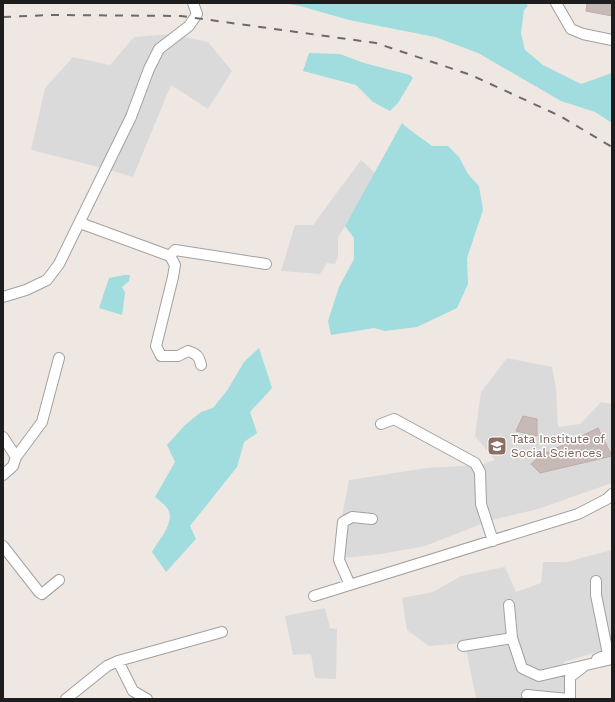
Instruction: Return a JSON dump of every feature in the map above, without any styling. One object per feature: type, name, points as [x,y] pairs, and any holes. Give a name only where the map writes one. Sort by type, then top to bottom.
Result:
[{"type":"street","points":[[3,297],[26,290],[47,280],[59,264],[131,117],[149,69],[159,49],[189,26],[197,14],[193,3]]},
{"type":"street","points":[[556,3],[571,29],[583,34],[612,40]]},
{"type":"street","points":[[80,223],[170,256],[174,265],[173,277],[156,346],[161,356],[178,356],[188,351],[196,354],[199,357],[201,365]]},
{"type":"street","points":[[170,256],[175,250],[266,264]]},
{"type":"street","points":[[3,475],[13,466],[20,450],[42,422],[59,358]]},
{"type":"street","points":[[381,424],[394,419],[475,463],[480,472],[481,504],[493,541]]},
{"type":"street","points":[[3,438],[16,457]]},
{"type":"street","points":[[314,596],[578,514],[607,499],[612,494]]},
{"type":"street","points":[[350,585],[339,560],[343,522],[352,517],[372,519]]},
{"type":"street","points":[[3,546],[38,592],[42,594],[59,580]]},
{"type":"street","points":[[527,695],[569,699],[570,677],[586,665],[608,654],[596,595],[596,582]]},
{"type":"street","points":[[509,605],[512,638],[522,668],[539,676],[612,659]]},
{"type":"street","points":[[66,699],[107,666],[118,660],[222,632]]},
{"type":"street","points":[[463,646],[512,638]]},
{"type":"street","points":[[118,660],[133,691],[147,699]]},
{"type":"shaded area","points":[[170,34],[208,42],[232,71],[208,109],[171,85],[133,177],[31,150],[45,88],[73,57],[110,65],[134,37]]},
{"type":"shaded area","points":[[361,160],[375,173],[338,238],[338,256],[335,264],[327,263],[320,274],[281,271],[295,225],[313,225]]},
{"type":"shaded area","points":[[507,358],[552,367],[556,388],[558,427],[580,424],[601,402],[612,404],[612,483],[538,509],[489,521],[425,546],[381,554],[334,559],[349,480],[427,468],[480,465],[495,460],[475,436],[481,392]]},
{"type":"shaded area","points":[[612,550],[612,647],[564,662],[570,687],[571,699],[476,699],[465,643],[429,646],[407,630],[402,598],[433,592],[461,576],[505,567],[516,592],[541,583],[543,562],[566,562]]},
{"type":"shaded area","points":[[325,608],[330,628],[337,629],[336,679],[315,678],[311,654],[293,655],[285,616]]},
{"type":"water","points":[[282,3],[526,3],[528,6],[524,10],[521,33],[525,50],[543,65],[581,84],[612,73],[612,123],[595,112],[561,101],[478,53],[435,37],[349,20],[300,6]]},
{"type":"water","points":[[309,53],[340,54],[364,63],[410,75],[413,78],[398,103],[390,111],[373,102],[356,85],[303,71]]},
{"type":"water","points":[[402,123],[432,146],[448,146],[459,157],[468,174],[479,186],[483,210],[467,258],[468,284],[457,308],[417,327],[385,331],[374,328],[331,335],[328,321],[339,287],[354,259],[354,238],[345,226]]},
{"type":"water","points":[[130,275],[129,281],[122,287],[125,293],[122,315],[99,308],[109,278]]},
{"type":"water","points":[[259,348],[272,388],[250,412],[257,433],[244,442],[237,467],[190,526],[196,539],[166,572],[152,552],[166,531],[170,519],[167,508],[155,497],[175,462],[167,445],[185,425],[201,412],[213,408],[228,389],[244,362]]},
{"type":"building","points":[[587,3],[612,3],[612,16],[586,11]]},
{"type":"building","points":[[523,416],[537,419],[537,436],[516,431]]},
{"type":"building","points":[[598,428],[612,456],[540,473],[531,464],[540,456]]},
{"type":"railway","points":[[3,17],[52,15],[181,16],[376,43],[471,75],[560,116],[612,147]]},
{"type":"place","name":"Tata Institute of Social Sciences","points":[[497,446]]}]
